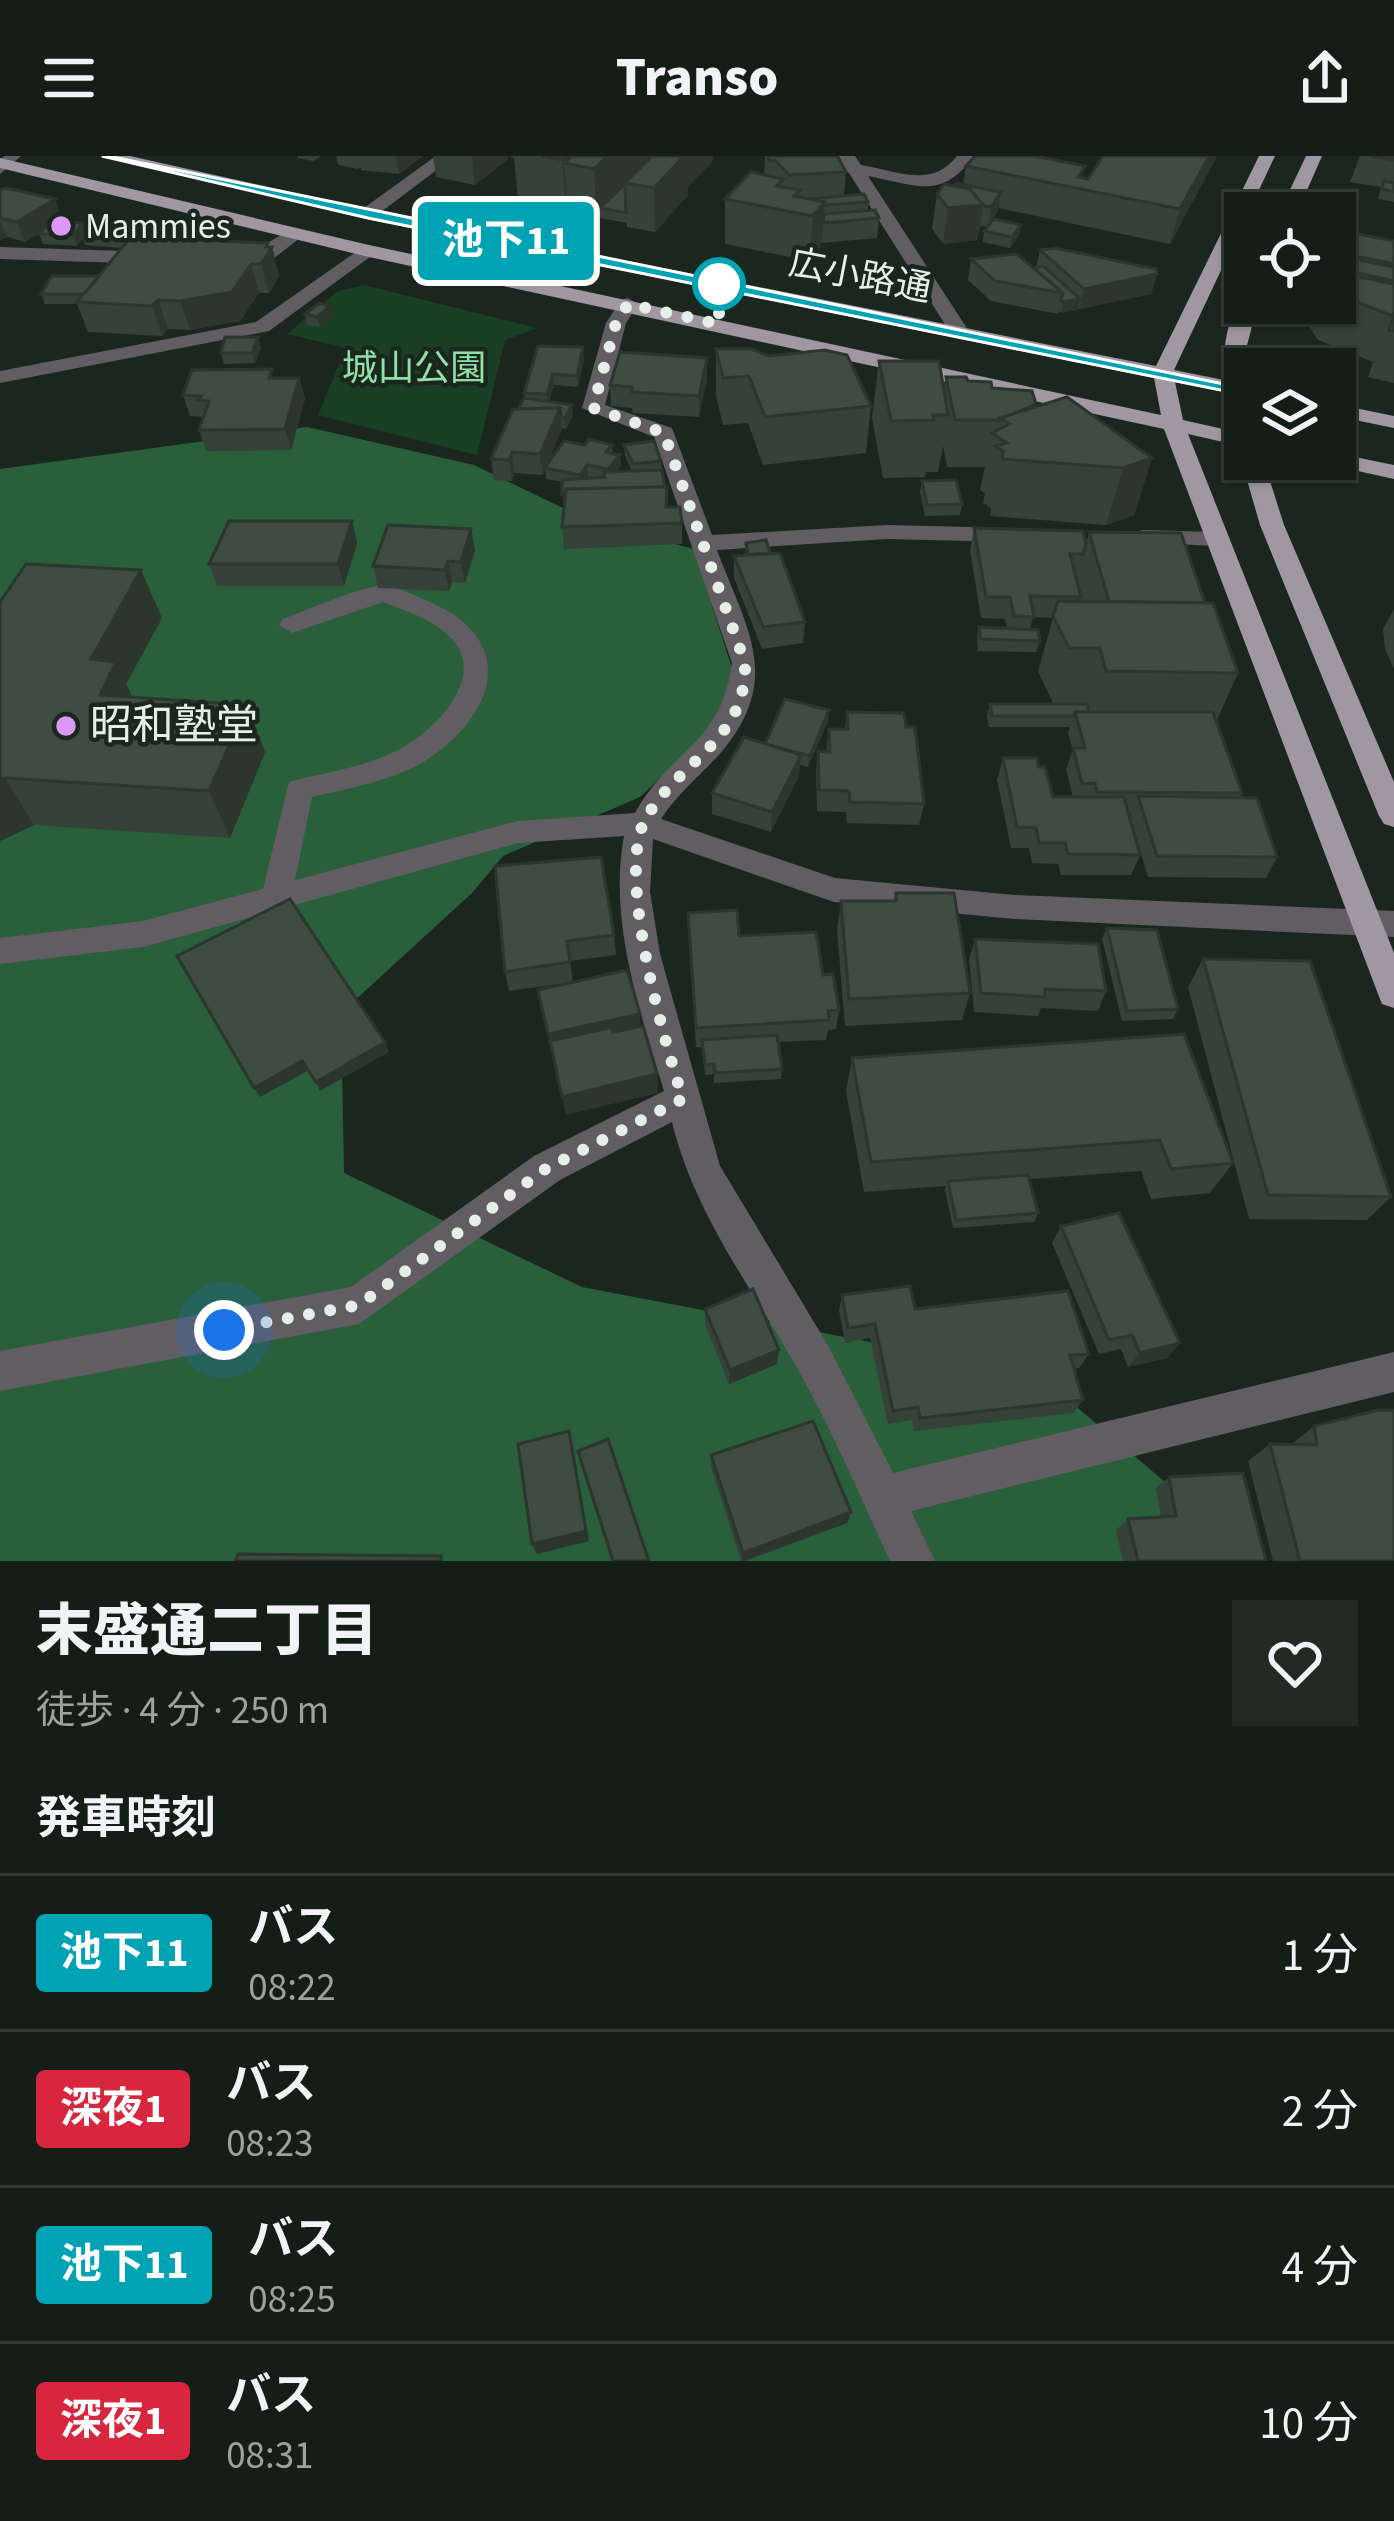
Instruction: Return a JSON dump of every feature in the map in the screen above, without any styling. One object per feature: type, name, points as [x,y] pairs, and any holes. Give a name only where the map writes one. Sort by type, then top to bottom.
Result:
[{"type":"main road","name":"広小路通","points":[[108,156],[368,214],[1224,386]]},
{"type":"main road","points":[[1267,156],[1162,371],[1173,422],[1215,539],[1381,924],[1394,994]]},
{"type":"main road","points":[[1298,192],[1314,156]]},
{"type":"main road","name":"広小路通","points":[[5,163],[369,251],[1224,434]]},
{"type":"main road","points":[[1356,414],[1394,422]]},
{"type":"main road","points":[[1356,464],[1394,472]]},
{"type":"main road","points":[[1258,480],[1272,525],[1394,816]]},
{"type":"street","points":[[368,214],[447,156]]},
{"type":"street","points":[[779,156],[853,163],[932,182],[950,176],[966,156]]},
{"type":"street","points":[[853,163],[960,333]]},
{"type":"street","points":[[218,263],[247,264],[296,234]]},
{"type":"street","points":[[0,377],[262,327],[369,251]]},
{"type":"street","points":[[0,253],[177,260]]},
{"type":"street","points":[[628,304],[616,323],[593,408],[664,433],[745,663],[746,691],[716,746],[668,787],[643,824],[634,860],[640,921],[705,1173],[829,1386],[913,1561]]},
{"type":"street","points":[[703,543],[887,532],[1047,536]]},
{"type":"street","points":[[1115,537],[1215,539]]},
{"type":"street","points":[[277,895],[299,790],[413,755],[462,716],[474,691],[476,658],[465,634],[440,616],[384,593],[292,625]]},
{"type":"street","points":[[0,951],[143,934],[518,832],[643,824],[834,890],[1014,907],[1381,924]]},
{"type":"street","points":[[0,1371],[359,1305],[547,1168],[683,1099]]},
{"type":"street","points":[[882,1496],[1394,1372]]},
{"type":"green space","name":"城山公園","points":[[364,285],[537,328],[505,340],[477,455],[318,415],[346,348],[287,334],[338,291]]},
{"type":"green space","points":[[307,427],[474,465],[598,525],[694,549],[735,678],[711,730],[640,797],[503,856],[472,893],[341,1013],[344,1173],[582,1287],[1038,1374],[1258,1561],[0,1561],[0,469]]},
{"type":"building","points":[[572,156],[608,156],[594,169],[564,163]]},
{"type":"building","points":[[652,156],[684,156],[654,188],[625,183]]},
{"type":"building","points":[[767,156],[837,156],[846,172],[789,175]]},
{"type":"building","points":[[975,156],[1034,156],[1085,166],[1078,177],[1088,179],[1103,156],[1209,156],[1180,209],[966,166]]},
{"type":"building","points":[[751,172],[783,179],[777,186],[800,190],[794,196],[825,202],[813,216],[725,199]]},
{"type":"building","points":[[1384,181],[1394,183],[1394,192],[1382,189]]},
{"type":"building","points":[[956,183],[1001,192],[991,207],[979,205],[983,205],[970,189]]},
{"type":"building","points":[[625,184],[626,213],[600,208]]},
{"type":"building","points":[[944,184],[970,189],[983,205],[948,208],[937,194]]},
{"type":"building","points":[[6,188],[55,199],[17,222],[0,218],[0,191]]},
{"type":"building","points":[[864,194],[868,202],[824,205],[809,199]]},
{"type":"building","points":[[875,210],[879,218],[823,223],[824,214]]},
{"type":"building","points":[[994,219],[1021,225],[1012,237],[984,231]]},
{"type":"building","points":[[121,220],[179,234],[172,239],[81,235],[100,223],[114,225]]},
{"type":"building","points":[[50,221],[83,223],[74,235],[39,234]]},
{"type":"building","points":[[1356,234],[1394,241],[1394,264],[1356,256]]},
{"type":"building","points":[[131,237],[268,243],[266,247],[272,247],[261,264],[251,264],[232,292],[158,300],[152,306],[77,302]]},
{"type":"building","points":[[1055,248],[1156,269],[1157,274],[1084,289],[1040,250]]},
{"type":"building","points":[[1017,254],[1063,293],[995,281],[971,259]]},
{"type":"building","points":[[1356,259],[1394,267],[1394,281],[1356,273]]},
{"type":"building","points":[[1043,266],[1080,299],[1063,302],[1063,293],[1034,268]]},
{"type":"building","points":[[52,276],[99,276],[84,294],[41,294]]},
{"type":"building","points":[[1356,276],[1394,284],[1394,331],[1389,330],[1393,316],[1356,302]]},
{"type":"building","points":[[319,303],[330,306],[317,317],[305,314]]},
{"type":"building","points":[[225,337],[258,337],[252,353],[221,353]]},
{"type":"building","points":[[538,346],[583,347],[577,376],[553,374],[547,394],[524,393]]},
{"type":"building","points":[[716,349],[751,349],[769,356],[825,350],[847,355],[871,406],[765,417],[749,376],[723,378]]},
{"type":"building","points":[[620,352],[707,358],[699,396],[632,392],[632,387],[610,385]]},
{"type":"building","points":[[879,361],[939,361],[948,415],[891,421]]},
{"type":"building","points":[[272,369],[269,378],[299,378],[285,429],[199,430],[209,401],[183,395],[192,370]]},
{"type":"building","points":[[946,377],[1032,391],[1036,404],[1000,420],[955,420]]},
{"type":"building","points":[[1067,397],[1152,458],[1123,468],[1002,459],[1003,451],[995,446],[1007,443],[992,433],[1010,424],[1000,418]]},
{"type":"building","points":[[524,398],[572,405],[565,418],[560,408],[518,409]]},
{"type":"building","points":[[560,408],[540,454],[512,452],[509,460],[491,459],[513,409]]},
{"type":"building","points":[[589,439],[612,445],[606,452],[620,455],[608,469],[587,465],[580,475],[545,468],[564,441],[584,445]]},
{"type":"building","points":[[654,441],[661,461],[633,464],[624,445]]},
{"type":"building","points":[[662,470],[665,487],[566,489],[562,495],[562,480],[605,477],[604,472]]},
{"type":"building","points":[[956,480],[962,504],[927,505],[922,481]]},
{"type":"building","points":[[667,487],[666,507],[680,507],[682,523],[562,527],[566,489]]},
{"type":"building","points":[[229,521],[352,521],[338,564],[209,564]]},
{"type":"building","points":[[388,525],[471,529],[461,562],[448,561],[445,570],[373,566]]},
{"type":"building","points":[[974,528],[1083,531],[1083,554],[1070,554],[1081,597],[1030,596],[1034,617],[1014,616],[1010,597],[986,597]]},
{"type":"building","points":[[1089,532],[1181,533],[1205,603],[1109,602]]},
{"type":"building","points":[[766,540],[770,553],[748,555],[746,543]]},
{"type":"building","points":[[780,553],[805,622],[763,627],[734,556]]},
{"type":"building","points":[[26,564],[141,570],[91,659],[116,662],[100,695],[247,705],[209,791],[0,780],[0,602]]},
{"type":"building","points":[[1058,601],[1213,603],[1238,673],[1106,671],[1100,648],[1069,648],[1053,616]]},
{"type":"building","points":[[979,627],[1038,630],[1040,641],[981,639]]},
{"type":"building","points":[[785,699],[829,710],[810,756],[765,744]]},
{"type":"building","points":[[990,704],[1087,704],[1089,712],[992,716]]},
{"type":"building","points":[[847,712],[904,713],[906,727],[915,727],[924,804],[850,802],[849,791],[819,790],[818,751],[830,752],[829,729],[848,729]]},
{"type":"building","points":[[1075,712],[1213,712],[1242,793],[1097,792],[1095,783],[1082,784],[1073,748],[1085,748]]},
{"type":"building","points":[[744,737],[801,755],[772,812],[712,793]]},
{"type":"building","points":[[1003,758],[1037,758],[1039,767],[1045,767],[1053,797],[1124,797],[1140,855],[1068,854],[1065,843],[1039,843],[1036,828],[1017,827]]},
{"type":"building","points":[[1138,796],[1257,798],[1277,857],[1157,856]]},
{"type":"building","points":[[601,857],[614,935],[567,941],[570,962],[505,972],[495,866]]},
{"type":"building","points":[[896,893],[954,893],[970,993],[849,999],[841,901],[896,901]]},
{"type":"building","points":[[290,899],[385,1042],[316,1082],[302,1061],[254,1088],[177,956]]},
{"type":"building","points":[[737,910],[739,936],[816,932],[823,975],[833,974],[839,1010],[828,1011],[829,1020],[696,1028],[688,913]]},
{"type":"building","points":[[1107,928],[1157,930],[1178,1009],[1127,1011]]},
{"type":"building","points":[[975,939],[1098,944],[1106,991],[1045,989],[1045,997],[981,993]]},
{"type":"building","points":[[1203,959],[1310,961],[1391,1197],[1268,1195]]},
{"type":"building","points":[[627,970],[640,1014],[548,1034],[538,990]]},
{"type":"building","points":[[643,1026],[657,1074],[562,1097],[550,1041],[612,1027],[613,1032]]},
{"type":"building","points":[[1184,1034],[1233,1163],[1171,1169],[1160,1140],[871,1162],[852,1058]]},
{"type":"building","points":[[777,1035],[782,1069],[715,1073],[714,1064],[705,1065],[702,1040]]},
{"type":"building","points":[[1028,1175],[1038,1213],[956,1220],[948,1181]]},
{"type":"building","points":[[1119,1213],[1180,1343],[1140,1353],[1132,1335],[1109,1340],[1061,1226]]},
{"type":"building","points":[[910,1286],[915,1309],[1068,1291],[1089,1354],[1070,1355],[1083,1400],[920,1418],[918,1407],[893,1411],[875,1324],[848,1328],[842,1295]]},
{"type":"building","points":[[753,1289],[779,1350],[730,1370],[705,1309]]},
{"type":"building","points":[[1394,1410],[1394,1561],[1300,1561],[1270,1444],[1317,1445],[1314,1426]]},
{"type":"building","points":[[813,1421],[851,1512],[743,1553],[711,1455]]},
{"type":"building","points":[[569,1431],[586,1531],[532,1544],[518,1444]]},
{"type":"building","points":[[608,1439],[649,1561],[613,1561],[578,1451]]},
{"type":"building","points":[[1243,1473],[1266,1561],[1138,1561],[1128,1519],[1176,1516],[1169,1477]]},
{"type":"building","points":[[238,1554],[441,1556],[441,1561],[236,1561]]},
{"type":"bus line","name":"池下11","points":[[108,156],[368,214],[1224,385]]},
{"type":"place","name":"Mammies","points":[[61,226]]},
{"type":"place","name":"昭和塾堂","points":[[66,726]]},
{"type":"route","points":[[224,1330],[359,1305],[547,1168],[683,1099],[640,921],[634,860],[643,824],[668,787],[716,746],[746,691],[745,663],[664,433],[593,408],[616,323],[628,304],[719,324],[719,284]]}]
